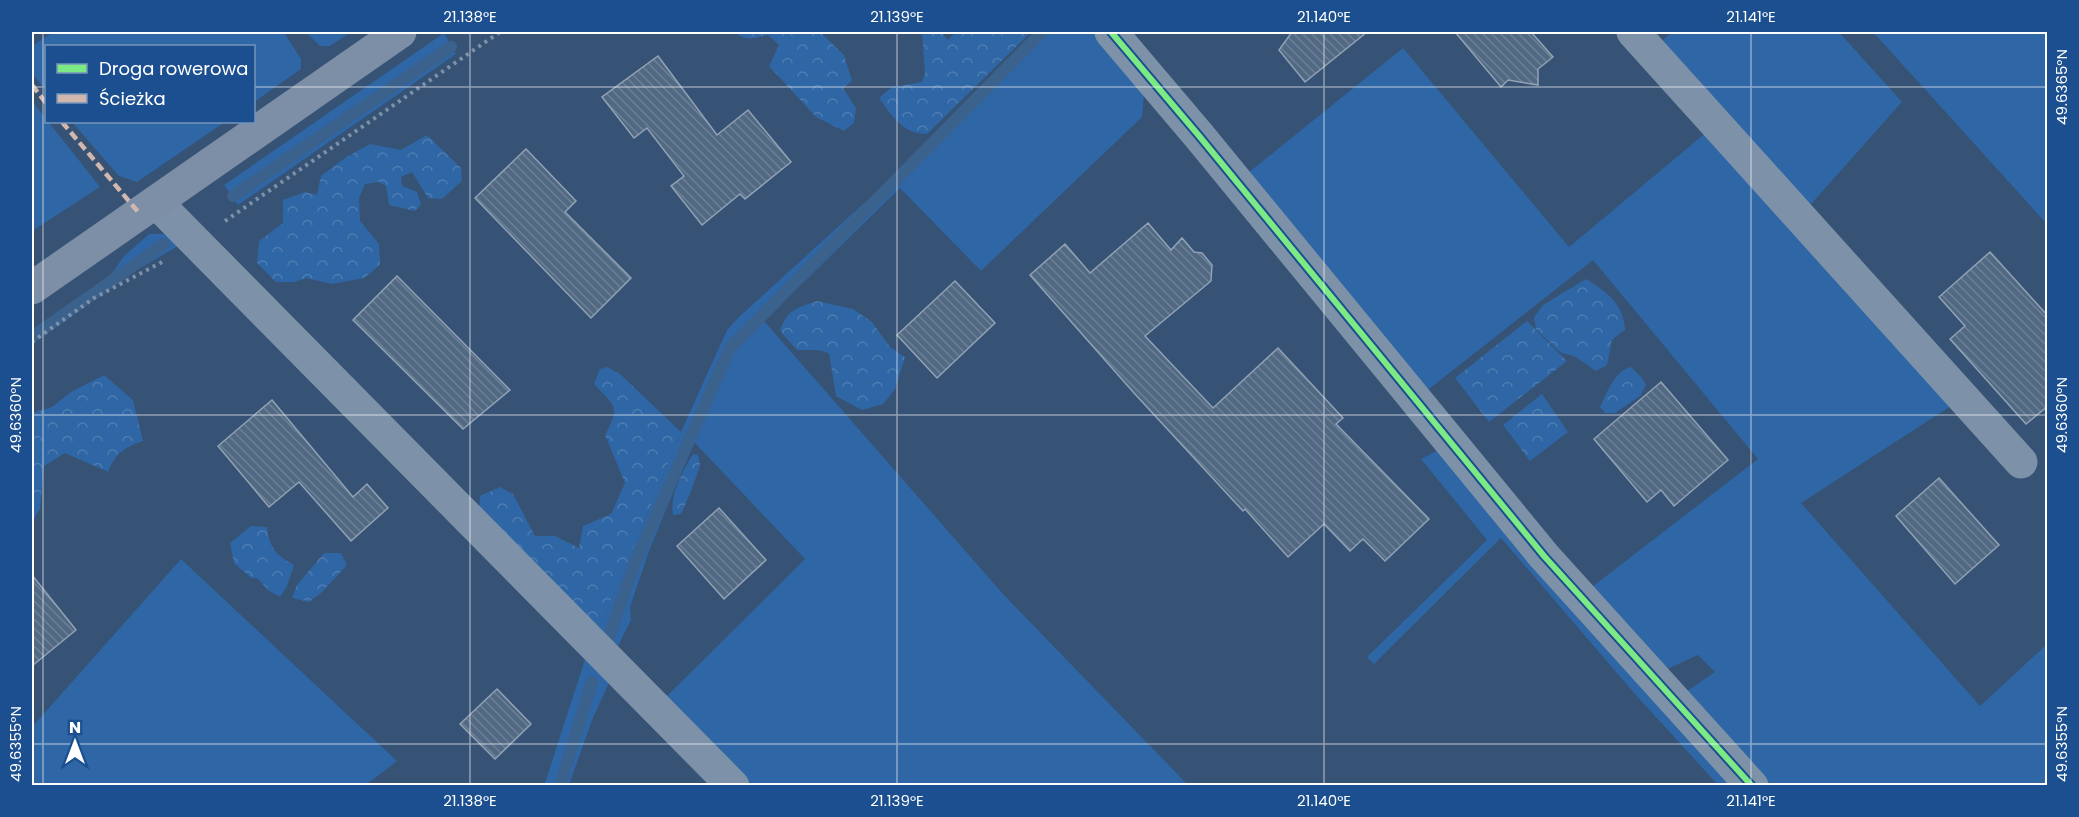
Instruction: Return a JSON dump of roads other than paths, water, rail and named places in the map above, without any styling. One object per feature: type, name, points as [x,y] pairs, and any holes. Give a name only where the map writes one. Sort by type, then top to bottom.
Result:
[{"type":"main road","points":[[32,288],[400,32]]},
{"type":"street","points":[[1110,32],[1142,67],[1544,556],[1752,786]]},
{"type":"street","points":[[1633,32],[2021,462]]},
{"type":"street","points":[[156,202],[733,786]]},
{"type":"waterway","points":[[608,639],[635,563],[730,348],[1042,32]]},
{"type":"waterway","points":[[233,196],[451,47]]},
{"type":"waterway","points":[[32,337],[164,244]]},
{"type":"waterway","points":[[560,786],[592,682]]}]
